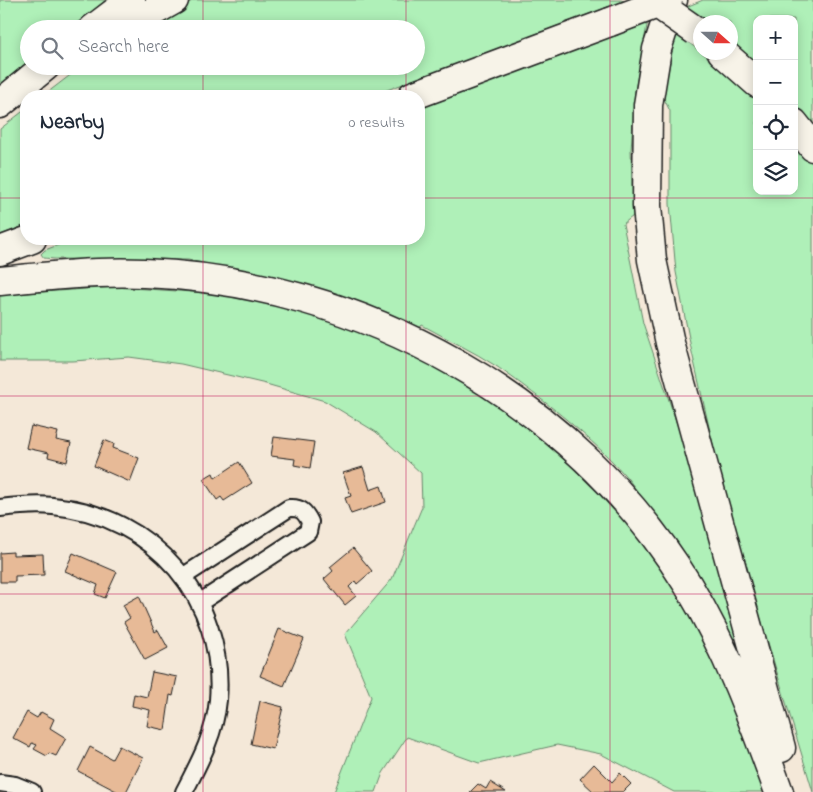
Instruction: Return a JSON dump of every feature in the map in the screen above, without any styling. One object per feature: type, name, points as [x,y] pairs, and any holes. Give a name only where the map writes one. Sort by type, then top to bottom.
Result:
[{"type":"highway","points":[[105,20],[131,0]]},
{"type":"highway","points":[[138,20],[174,0]]},
{"type":"highway","points":[[652,0],[693,29]]},
{"type":"highway","points":[[425,91],[668,0]]},
{"type":"highway","points":[[673,0],[657,49],[648,105],[646,206],[652,260],[670,343],[793,792]]},
{"type":"highway","points":[[731,60],[753,79]]},
{"type":"highway","points":[[0,104],[35,75]]},
{"type":"highway","points":[[36,90],[55,75]]},
{"type":"highway","points":[[0,117],[20,102]]},
{"type":"highway","points":[[798,128],[813,147]]},
{"type":"highway","points":[[0,251],[20,244]]},
{"type":"highway","points":[[0,281],[68,274],[144,272],[219,280],[283,293],[369,321],[444,355],[480,376],[532,413],[578,452],[613,488],[651,532],[688,584],[715,631],[742,688],[779,792]]},
{"type":"street","points":[[0,508],[52,506],[97,516],[120,526],[158,548],[184,576],[211,630],[219,667],[218,702],[204,754],[184,792]]},
{"type":"street","points":[[184,576],[289,508],[297,508],[304,511],[310,522],[308,532],[304,536],[199,603]]},
{"type":"street","points":[[0,783],[15,785],[32,792]]},
{"type":"green space","points":[[0,0],[106,0],[80,20],[20,20],[20,68],[0,85]]},
{"type":"green space","points":[[194,0],[624,1],[387,90],[51,90],[70,75],[425,75],[425,20],[157,20]]},
{"type":"green space","points":[[703,0],[813,0],[813,126],[798,108],[798,15],[753,15],[753,60],[738,47],[738,15],[698,15],[686,7]]},
{"type":"green space","points":[[648,20],[635,90],[631,150],[633,216],[623,224],[643,323],[685,448],[740,637],[732,641],[644,507],[637,491],[622,472],[603,452],[556,411],[512,377],[478,355],[422,325],[419,329],[338,297],[262,275],[188,260],[55,259],[44,258],[41,254],[45,250],[58,245],[425,245],[425,106]]},
{"type":"green space","points":[[676,33],[693,46],[693,60],[711,60],[753,93],[753,195],[798,195],[798,142],[813,162],[813,792],[728,510],[691,348],[676,272],[670,204],[670,111],[663,97]]},
{"type":"green space","points":[[20,114],[20,227],[0,235],[0,129]]},
{"type":"green space","points":[[115,287],[239,295],[347,324],[475,384],[623,510],[701,624],[744,725],[764,792],[674,792],[601,754],[557,745],[479,763],[407,737],[383,773],[376,792],[334,792],[371,697],[345,634],[392,579],[422,507],[421,473],[376,432],[325,401],[266,384],[181,364],[129,357],[73,361],[0,361],[0,295]]},
{"type":"building","points":[[31,426],[58,432],[56,440],[71,443],[67,462],[48,457],[49,453],[26,448]]},
{"type":"building","points":[[274,437],[314,442],[310,468],[294,465],[295,459],[271,456]]},
{"type":"building","points":[[104,440],[114,444],[113,448],[139,458],[130,482],[94,466]]},
{"type":"building","points":[[239,462],[252,483],[224,501],[221,497],[217,500],[203,479],[213,473],[215,478]]},
{"type":"building","points":[[363,467],[370,490],[381,486],[386,502],[351,514],[345,498],[351,496],[343,473]]},
{"type":"building","points":[[353,548],[372,571],[357,584],[355,581],[349,587],[356,596],[345,605],[324,579],[333,571],[330,567]]},
{"type":"building","points":[[13,552],[13,555],[43,554],[44,575],[15,576],[15,582],[0,582],[0,553]]},
{"type":"building","points":[[73,553],[117,572],[105,598],[95,594],[98,585],[65,571]]},
{"type":"building","points":[[139,596],[155,632],[158,630],[168,648],[145,660],[124,622],[130,618],[123,605]]},
{"type":"building","points":[[279,629],[304,639],[284,686],[260,676]]},
{"type":"building","points":[[152,672],[177,677],[173,696],[170,695],[165,730],[147,726],[150,710],[132,706],[134,694],[147,697]]},
{"type":"building","points":[[260,701],[283,707],[273,749],[251,744]]},
{"type":"building","points":[[27,712],[37,718],[41,712],[54,719],[50,728],[66,738],[56,756],[49,753],[47,756],[34,749],[37,745],[32,743],[30,747],[13,738]]},
{"type":"building","points":[[119,746],[143,758],[126,792],[118,792],[78,771],[90,747],[112,759]]},
{"type":"building","points":[[594,764],[612,782],[620,773],[631,784],[623,792],[594,792],[580,779]]},
{"type":"building","points":[[490,782],[506,792],[470,792],[478,784],[486,789]]}]
